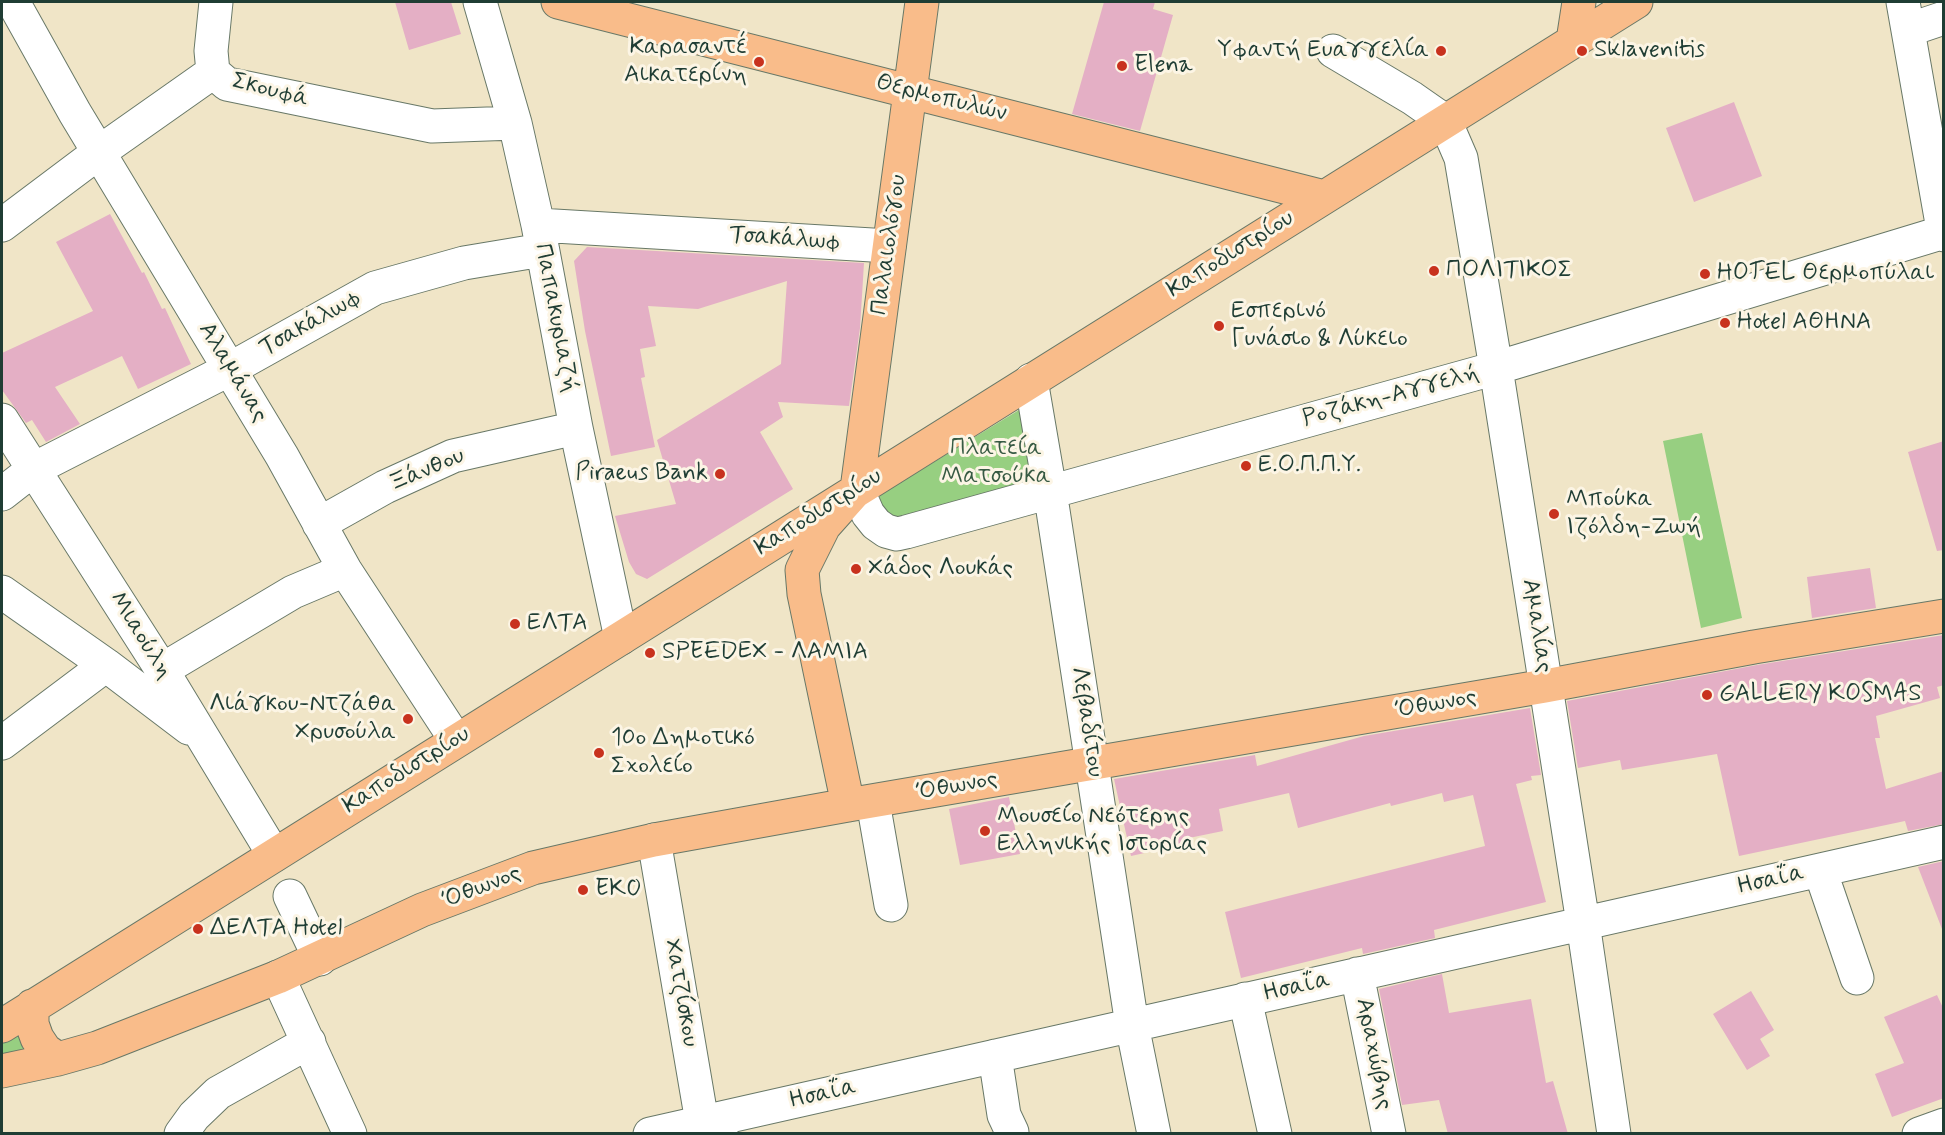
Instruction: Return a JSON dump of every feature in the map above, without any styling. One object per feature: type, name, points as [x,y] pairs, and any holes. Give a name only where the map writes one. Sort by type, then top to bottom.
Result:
[{"type":"main road","name":"Θερμοπυλών","points":[[558,2],[1324,197]]},
{"type":"main road","name":"Παλαιολόγου","points":[[858,489],[922,2]]},
{"type":"main road","points":[[1573,41],[1578,2]]},
{"type":"main road","name":"Καποδιστρίου","points":[[2,1026],[1636,2]]},
{"type":"main road","points":[[858,489],[824,526],[802,570],[804,594],[861,803]]},
{"type":"main road","points":[[768,545],[781,552],[802,570]]},
{"type":"main road","name":"Όθωνος","points":[[2,1071],[97,1048],[278,977],[422,910],[533,868],[654,840],[861,803],[1944,616]]},
{"type":"main road","points":[[32,1006],[32,1024],[37,1038],[48,1053],[58,1059]]},
{"type":"street","name":"Αλαμάνας","points":[[13,2],[98,153],[282,456],[345,570],[456,741]]},
{"type":"street","points":[[213,72],[211,51],[216,2]]},
{"type":"street","name":"Παπακυριαζή","points":[[480,2],[515,123],[621,638]]},
{"type":"street","points":[[1943,233],[1905,16],[1944,18]]},
{"type":"street","points":[[1333,51],[1412,98],[1445,121]]},
{"type":"street","name":"Σκουφά","points":[[2,225],[98,153],[213,72],[227,84],[432,126],[515,123]]},
{"type":"street","name":"Αμαλίας","points":[[1445,121],[1461,158],[1496,368],[1614,1134]]},
{"type":"street","name":"Ροζάκη-Αγγελή","points":[[858,489],[868,514],[876,524],[886,531],[897,534],[1496,368],[1943,233]]},
{"type":"street","name":"Τσακάλωφ","points":[[2,494],[34,469],[230,369],[375,288],[464,263],[540,238],[889,246]]},
{"type":"street","name":"Λεβαδίτου","points":[[1031,380],[1132,1025],[1154,1134]]},
{"type":"street","name":"Μιαούλη","points":[[2,420],[162,670],[274,855]]},
{"type":"street","name":"Ξάνθου","points":[[320,524],[385,487],[453,456],[576,428]]},
{"type":"street","points":[[162,670],[293,592],[345,570]]},
{"type":"street","points":[[2,592],[106,665],[203,739]]},
{"type":"street","points":[[2,743],[106,665]]},
{"type":"street","points":[[861,803],[891,905]]},
{"type":"street","name":"Χατζίσκου","points":[[654,840],[712,1128]]},
{"type":"street","name":"Ησαΐα","points":[[650,1134],[712,1128],[995,1056],[1944,842]]},
{"type":"street","points":[[1821,870],[1857,978]]},
{"type":"street","points":[[290,896],[320,959]]},
{"type":"street","name":"Αραχώβης","points":[[1357,974],[1389,1134]]},
{"type":"street","points":[[278,977],[350,1134]]},
{"type":"street","points":[[1245,999],[1275,1134]]},
{"type":"street","points":[[181,1134],[194,1116],[218,1093],[309,1042]]},
{"type":"street","points":[[995,1056],[1004,1115],[1012,1132]]},
{"type":"street","points":[[1919,1134],[1944,1125]]},
{"type":"green space","name":"Πλατεία Ματσούκα","points":[[1019,410],[1035,485],[905,527],[879,514],[880,495]]},
{"type":"green space","points":[[1702,433],[1742,618],[1701,628],[1663,441]]},
{"type":"green space","points":[[22,1020],[34,1046],[2,1064],[2,1034]]},
{"type":"building","points":[[395,2],[451,2],[461,34],[409,50]]},
{"type":"building","name":"Elena","points":[[1104,2],[1155,2],[1153,9],[1173,15],[1140,131],[1072,114]]},
{"type":"building","points":[[1734,102],[1762,176],[1694,202],[1666,128]]},
{"type":"building","points":[[110,214],[142,273],[144,272],[162,309],[165,308],[191,364],[138,389],[122,356],[55,387],[80,424],[46,442],[32,420],[26,423],[2,390],[2,353],[93,311],[56,242]]},
{"type":"building","points":[[587,247],[864,263],[860,328],[849,406],[778,402],[783,417],[760,432],[793,489],[647,579],[636,574],[629,562],[615,516],[676,504],[657,440],[781,364],[787,281],[698,309],[648,306],[656,346],[640,349],[645,377],[641,378],[655,447],[611,456],[585,331],[574,261]]},
{"type":"building","points":[[1944,441],[1944,550],[1937,551],[1908,452]]},
{"type":"building","points":[[1870,568],[1876,608],[1812,618],[1807,577]]},
{"type":"building","points":[[1944,635],[1944,685],[1937,687],[1940,698],[1876,716],[1880,738],[1875,738],[1886,789],[1944,771],[1944,824],[1908,831],[1905,821],[1739,856],[1717,754],[1622,770],[1620,760],[1578,768],[1567,701],[1757,665]]},
{"type":"building","points":[[1530,708],[1541,775],[1531,776],[1532,780],[1516,784],[1546,902],[1434,930],[1435,938],[1363,954],[1362,948],[1241,978],[1225,912],[1485,846],[1473,795],[1444,802],[1442,793],[1391,806],[1390,803],[1298,828],[1289,793],[1219,809],[1223,831],[1184,839],[1185,844],[1131,856],[1114,779],[1255,755],[1257,766],[1364,736]]},
{"type":"building","name":"Μουσείο Νεότερης Ελληνικής Ιστορίας","points":[[1009,797],[1020,854],[960,865],[949,809]]},
{"type":"building","points":[[1944,861],[1944,929],[1942,929],[1918,867]]},
{"type":"building","points":[[1442,974],[1449,1013],[1531,999],[1546,1083],[1553,1081],[1568,1134],[1448,1134],[1439,1100],[1402,1105],[1379,989]]},
{"type":"building","points":[[1751,991],[1774,1030],[1760,1039],[1770,1056],[1747,1070],[1713,1014]]},
{"type":"building","points":[[1937,995],[1944,1010],[1944,1098],[1892,1117],[1875,1074],[1904,1063],[1884,1017]]},
{"type":"place","name":"Υφαντή Ευαγγελία","points":[[1441,51]]},
{"type":"place","name":"Sklavenitis","points":[[1582,51]]},
{"type":"place","name":"Καρασαντέ Αικατερίνη","points":[[759,62]]},
{"type":"place","name":"Elena","points":[[1122,66]]},
{"type":"place","name":"ΠΟΛΙΤΙΚΟΣ","points":[[1434,271]]},
{"type":"place","name":"HOTEL Θερμοπύλαι","points":[[1705,274]]},
{"type":"place","name":"Hotel ΑΘΗΝΑ","points":[[1725,323]]},
{"type":"place","name":"Εσπερινό Γυνάσιο & Λύκειο","points":[[1219,326]]},
{"type":"place","name":"Ε.Ο.Π.Π.Υ.","points":[[1246,466]]},
{"type":"place","name":"Piraeus Bank","points":[[720,474]]},
{"type":"place","name":"Μπούκα Ιζόλδη-Ζωή","points":[[1554,514]]},
{"type":"place","name":"Χάδος Λουκάς","points":[[856,569]]},
{"type":"place","name":"ΕΛΤΑ","points":[[515,624]]},
{"type":"place","name":"SPEEDEX - ΛΑΜΙΑ","points":[[650,653]]},
{"type":"place","name":"GALLERY KOSMAS","points":[[1707,695]]},
{"type":"place","name":"Λιάγκου-Ντζάθα Χρυσούλα","points":[[408,719]]},
{"type":"place","name":"10ο Δημοτικό Σχολείο","points":[[599,753]]},
{"type":"place","name":"Μουσείο Νεότερης Ελληνικής Ιστορίας","points":[[985,831]]},
{"type":"place","name":"EKO","points":[[583,890]]},
{"type":"place","name":"ΔΕΛΤΑ Hotel","points":[[198,929]]}]
